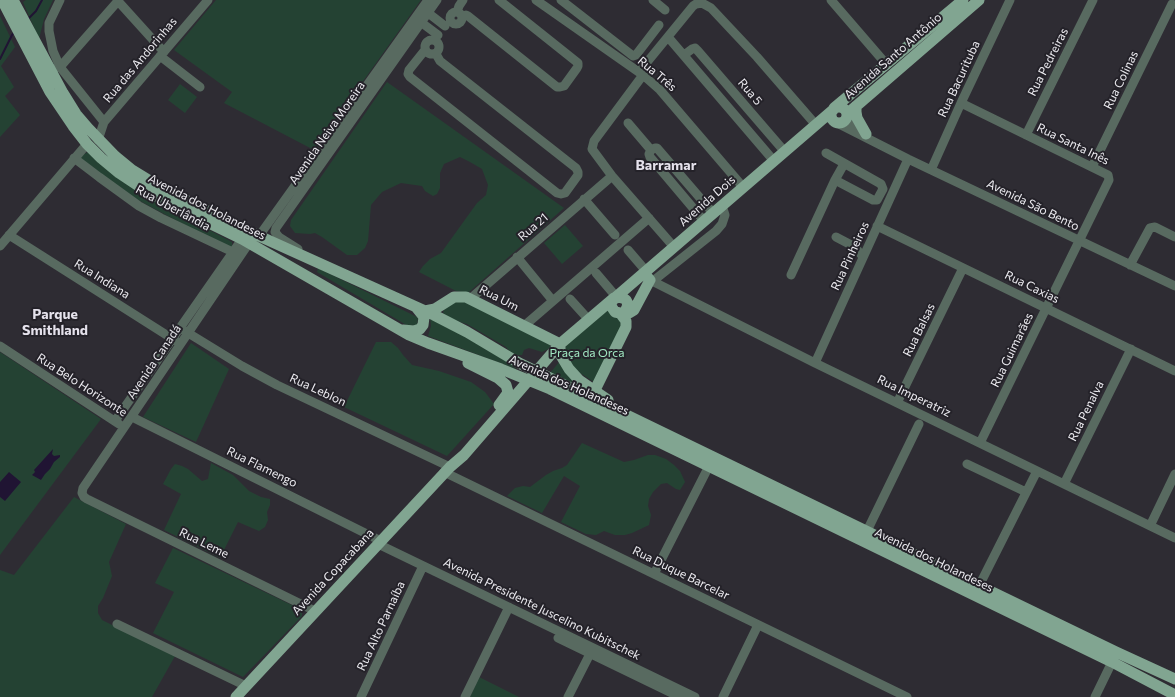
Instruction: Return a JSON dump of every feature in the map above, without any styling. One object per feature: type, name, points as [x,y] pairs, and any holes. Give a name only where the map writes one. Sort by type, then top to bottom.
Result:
[{"type":"main road","name":"Avenida dos Holandeses","points":[[2,0],[28,41],[56,102],[73,126],[86,144],[131,182],[166,202],[245,241],[409,335],[465,355],[593,394],[622,412],[978,586],[1175,679]]},
{"type":"main road","name":"Avenida dos Holandeses","points":[[10,14],[13,0]]},
{"type":"main road","name":"Avenida Santo Antônio","points":[[839,116],[856,106],[979,0]]},
{"type":"main road","name":"Avenida Santo Antônio","points":[[839,116],[887,65],[957,2]]},
{"type":"main road","name":"Avenida dos Holandeses","points":[[28,41],[55,68],[62,93],[76,114],[98,140],[132,170],[163,189],[259,236],[425,311],[519,362],[533,375],[593,410],[1112,662],[1175,695]]},
{"type":"main road","points":[[856,106],[857,118],[866,134]]},
{"type":"main road","name":"Avenida Dois","points":[[533,375],[560,344],[589,320],[614,306],[648,276],[674,247],[816,125],[839,116]]},
{"type":"main road","points":[[614,306],[629,313],[635,308],[648,276]]},
{"type":"main road","name":"Rua Um","points":[[425,311],[435,309],[454,297],[462,296],[560,344]]},
{"type":"main road","points":[[396,327],[414,331],[424,325],[422,314],[412,305]]},
{"type":"main road","points":[[593,410],[593,394],[626,327],[626,321],[614,306]]},
{"type":"main road","name":"Avenida Copacabana","points":[[428,343],[498,378],[507,389],[505,398],[459,450],[447,469]]},
{"type":"main road","points":[[560,344],[562,358],[569,369],[593,394]]},
{"type":"main road","name":"Avenida Copacabana","points":[[236,697],[447,469],[464,455],[533,375]]},
{"type":"street","points":[[60,0],[49,23],[55,68],[104,122]]},
{"type":"street","points":[[55,68],[118,0],[162,54],[200,87]]},
{"type":"street","name":"Rua das Andorinhas","points":[[98,140],[104,122],[208,0]]},
{"type":"street","name":"Avenida Neiva Moreira","points":[[425,10],[428,0]]},
{"type":"street","name":"Avenida Neiva Moreira","points":[[326,265],[279,238],[275,232],[276,228],[425,10],[437,0]]},
{"type":"street","points":[[459,14],[458,6],[463,0]]},
{"type":"street","points":[[436,54],[440,61],[576,168],[578,175],[565,192],[557,193],[408,74],[425,50],[427,42],[436,37],[448,24],[451,14],[459,14],[468,16],[557,87],[564,86],[577,68],[578,63],[499,0]]},
{"type":"street","name":"Rua Três","points":[[536,0],[641,74],[668,98],[744,187]]},
{"type":"street","points":[[561,0],[633,56],[636,55],[659,25]]},
{"type":"street","points":[[653,0],[665,10]]},
{"type":"street","points":[[831,0],[887,65]]},
{"type":"street","name":"Rua Bacurituba","points":[[931,170],[1010,0]]},
{"type":"street","name":"Rua Pedreiras","points":[[1026,135],[1094,0]]},
{"type":"street","points":[[674,247],[612,176],[595,154],[592,145],[641,74],[693,6],[699,3],[706,4],[757,57],[816,125]]},
{"type":"street","name":"Rua Colinas","points":[[1092,168],[1170,3]]},
{"type":"street","points":[[425,10],[448,24]]},
{"type":"street","points":[[418,20],[436,37],[439,48],[436,54]]},
{"type":"street","name":"Avenida Neiva Moreira","points":[[259,236],[418,20]]},
{"type":"street","points":[[668,37],[774,161]]},
{"type":"street","name":"Rua 5","points":[[684,56],[695,48],[785,152]]},
{"type":"street","points":[[425,50],[429,54],[436,54]]},
{"type":"street","name":"Rua Santa Inês","points":[[961,104],[1108,175],[1109,180],[1079,241]]},
{"type":"street","name":"Avenida São Bento","points":[[839,116],[880,145]]},
{"type":"street","name":"Avenida São Bento","points":[[839,116],[880,145],[1175,286]]},
{"type":"street","points":[[628,123],[651,150]]},
{"type":"street","points":[[1,243],[86,144]]},
{"type":"street","points":[[628,250],[648,276],[716,231],[722,224],[725,215],[657,148],[651,150]]},
{"type":"street","points":[[651,150],[650,157],[704,221]]},
{"type":"street","points":[[826,153],[881,184],[883,189],[877,200],[873,200],[835,180]]},
{"type":"street","name":"Rua Uberlândia","points":[[74,158],[98,178],[139,206],[237,254]]},
{"type":"street","name":"Rua Pinheiros","points":[[815,363],[908,159]]},
{"type":"street","points":[[791,275],[844,164]]},
{"type":"street","name":"Rua 21","points":[[470,299],[612,176]]},
{"type":"street","points":[[881,193],[890,198]]},
{"type":"street","points":[[584,200],[615,235]]},
{"type":"street","points":[[524,326],[649,218]]},
{"type":"street","name":"Rua Caxias","points":[[877,226],[1175,371]]},
{"type":"street","points":[[1130,265],[1150,228],[1155,227],[1175,237]]},
{"type":"street","name":"Rua Indiana","points":[[9,235],[181,344]]},
{"type":"street","points":[[836,237],[855,247],[863,257]]},
{"type":"street","name":"Avenida Canadá","points":[[115,421],[173,339],[184,331],[245,241]]},
{"type":"street","name":"Rua Guimarães","points":[[980,443],[1079,241]]},
{"type":"street","points":[[517,257],[553,301]]},
{"type":"street","name":"Rua Balsas","points":[[897,403],[963,268]]},
{"type":"street","points":[[596,273],[613,293],[614,306]]},
{"type":"street","name":"Rua Imperatriz","points":[[648,276],[815,363],[1175,538]]},
{"type":"street","points":[[570,299],[589,320]]},
{"type":"street","name":"Avenida Canadá","points":[[82,495],[82,491],[181,344],[184,331]]},
{"type":"street","name":"Rua Leblon","points":[[184,331],[277,385],[447,469]]},
{"type":"street","name":"Rua Belo Horizonte","points":[[0,346],[125,427]]},
{"type":"street","name":"Rua Penalva","points":[[1064,484],[1131,349]]},
{"type":"street","name":"Rua Flamengo","points":[[132,417],[378,544]]},
{"type":"street","points":[[867,531],[919,424]]},
{"type":"street","points":[[968,464],[1026,492]]},
{"type":"street","points":[[654,574],[709,466]]},
{"type":"street","name":"Rua Duque Barcelar","points":[[447,469],[654,574],[907,697]]},
{"type":"street","points":[[978,586],[1037,471]]},
{"type":"street","points":[[1150,526],[1175,474]]},
{"type":"street","name":"Rua Leme","points":[[82,495],[87,500],[315,611]]},
{"type":"street","name":"Avenida Presidente Juscelino Kubitschek","points":[[378,544],[422,569],[675,694],[695,697]]},
{"type":"street","name":"Rua Alto Parnaíba","points":[[361,697],[422,569]]},
{"type":"street","points":[[465,697],[508,610]]},
{"type":"street","points":[[117,624],[246,686]]},
{"type":"street","points":[[723,697],[758,625]]},
{"type":"street","points":[[568,697],[591,651]]},
{"type":"street","points":[[1095,697],[1112,662]]},
{"type":"green space","points":[[26,0],[53,0],[44,19],[39,39],[23,2]]},
{"type":"green space","points":[[216,0],[421,0],[314,150],[224,103],[232,92],[174,50]]},
{"type":"green space","points":[[0,16],[15,47],[1,66],[14,87],[5,96],[20,115],[0,137]]},
{"type":"green space","points":[[387,82],[564,208],[468,293],[456,291],[419,272],[430,259],[441,253],[477,203],[486,195],[488,185],[482,169],[460,157],[444,164],[440,173],[440,188],[437,194],[433,196],[425,191],[422,186],[401,183],[382,192],[371,205],[368,241],[365,248],[357,255],[347,255],[315,233],[295,233],[290,226],[291,220]]},
{"type":"green space","points":[[180,84],[197,97],[185,113],[168,100]]},
{"type":"green space","points":[[88,152],[158,203],[232,242],[232,248],[127,194],[79,157]]},
{"type":"green space","points":[[565,225],[583,246],[562,264],[544,243]]},
{"type":"green space","points":[[318,268],[417,317],[417,325],[408,326],[317,272]]},
{"type":"green space","points":[[462,300],[550,343],[550,348],[542,352],[529,348],[524,350],[522,355],[515,355],[506,347],[467,324],[453,320],[444,314],[443,312],[447,305]]},
{"type":"green space","name":"Praça da Orca","points":[[608,310],[624,322],[594,382],[577,371],[565,356],[565,348],[567,344]]},
{"type":"green space","points":[[430,317],[513,364],[516,369],[428,336],[431,326]]},
{"type":"green space","points":[[376,342],[391,342],[412,365],[439,371],[471,382],[485,392],[494,404],[447,456],[344,407]]},
{"type":"green space","points":[[191,343],[229,369],[196,442],[143,417]]},
{"type":"green space","points":[[0,352],[101,419],[0,555]]},
{"type":"green space","points":[[560,361],[583,389],[550,373]]},
{"type":"green space","points":[[582,443],[624,462],[648,455],[655,455],[666,459],[680,471],[685,482],[680,490],[667,483],[661,484],[649,499],[648,506],[651,515],[649,525],[625,535],[615,535],[604,531],[596,535],[586,534],[561,522],[580,486],[564,476],[542,513],[507,496],[515,488],[530,487],[546,475],[567,465]]},
{"type":"green space","points":[[211,463],[233,475],[249,491],[270,499],[267,512],[268,520],[265,527],[259,531],[238,522],[220,558],[164,530],[181,494],[163,484],[171,469],[175,464],[182,466],[202,481],[208,479]]},
{"type":"green space","points":[[74,497],[126,524],[109,562],[112,576],[98,606],[98,613],[102,620],[175,656],[152,697],[0,697],[0,570],[14,575]]},
{"type":"green space","points":[[173,548],[300,609],[302,612],[302,616],[243,677],[153,633],[174,592],[155,583]]},
{"type":"green space","points":[[479,677],[519,697],[470,697]]},
{"type":"shaded area","points":[[53,449],[52,454],[54,456],[60,455],[60,457],[41,480],[32,475],[35,472],[34,470]]},
{"type":"shaded area","points":[[9,472],[21,482],[5,501],[0,497],[0,482]]},
{"type":"waterway","points":[[28,19],[36,11],[42,0]]},
{"type":"waterway","points":[[0,59],[14,33]]},
{"type":"district","name":"Barramar","points":[[666,165]]},
{"type":"district","name":"Parque Smithland","points":[[55,322]]}]
